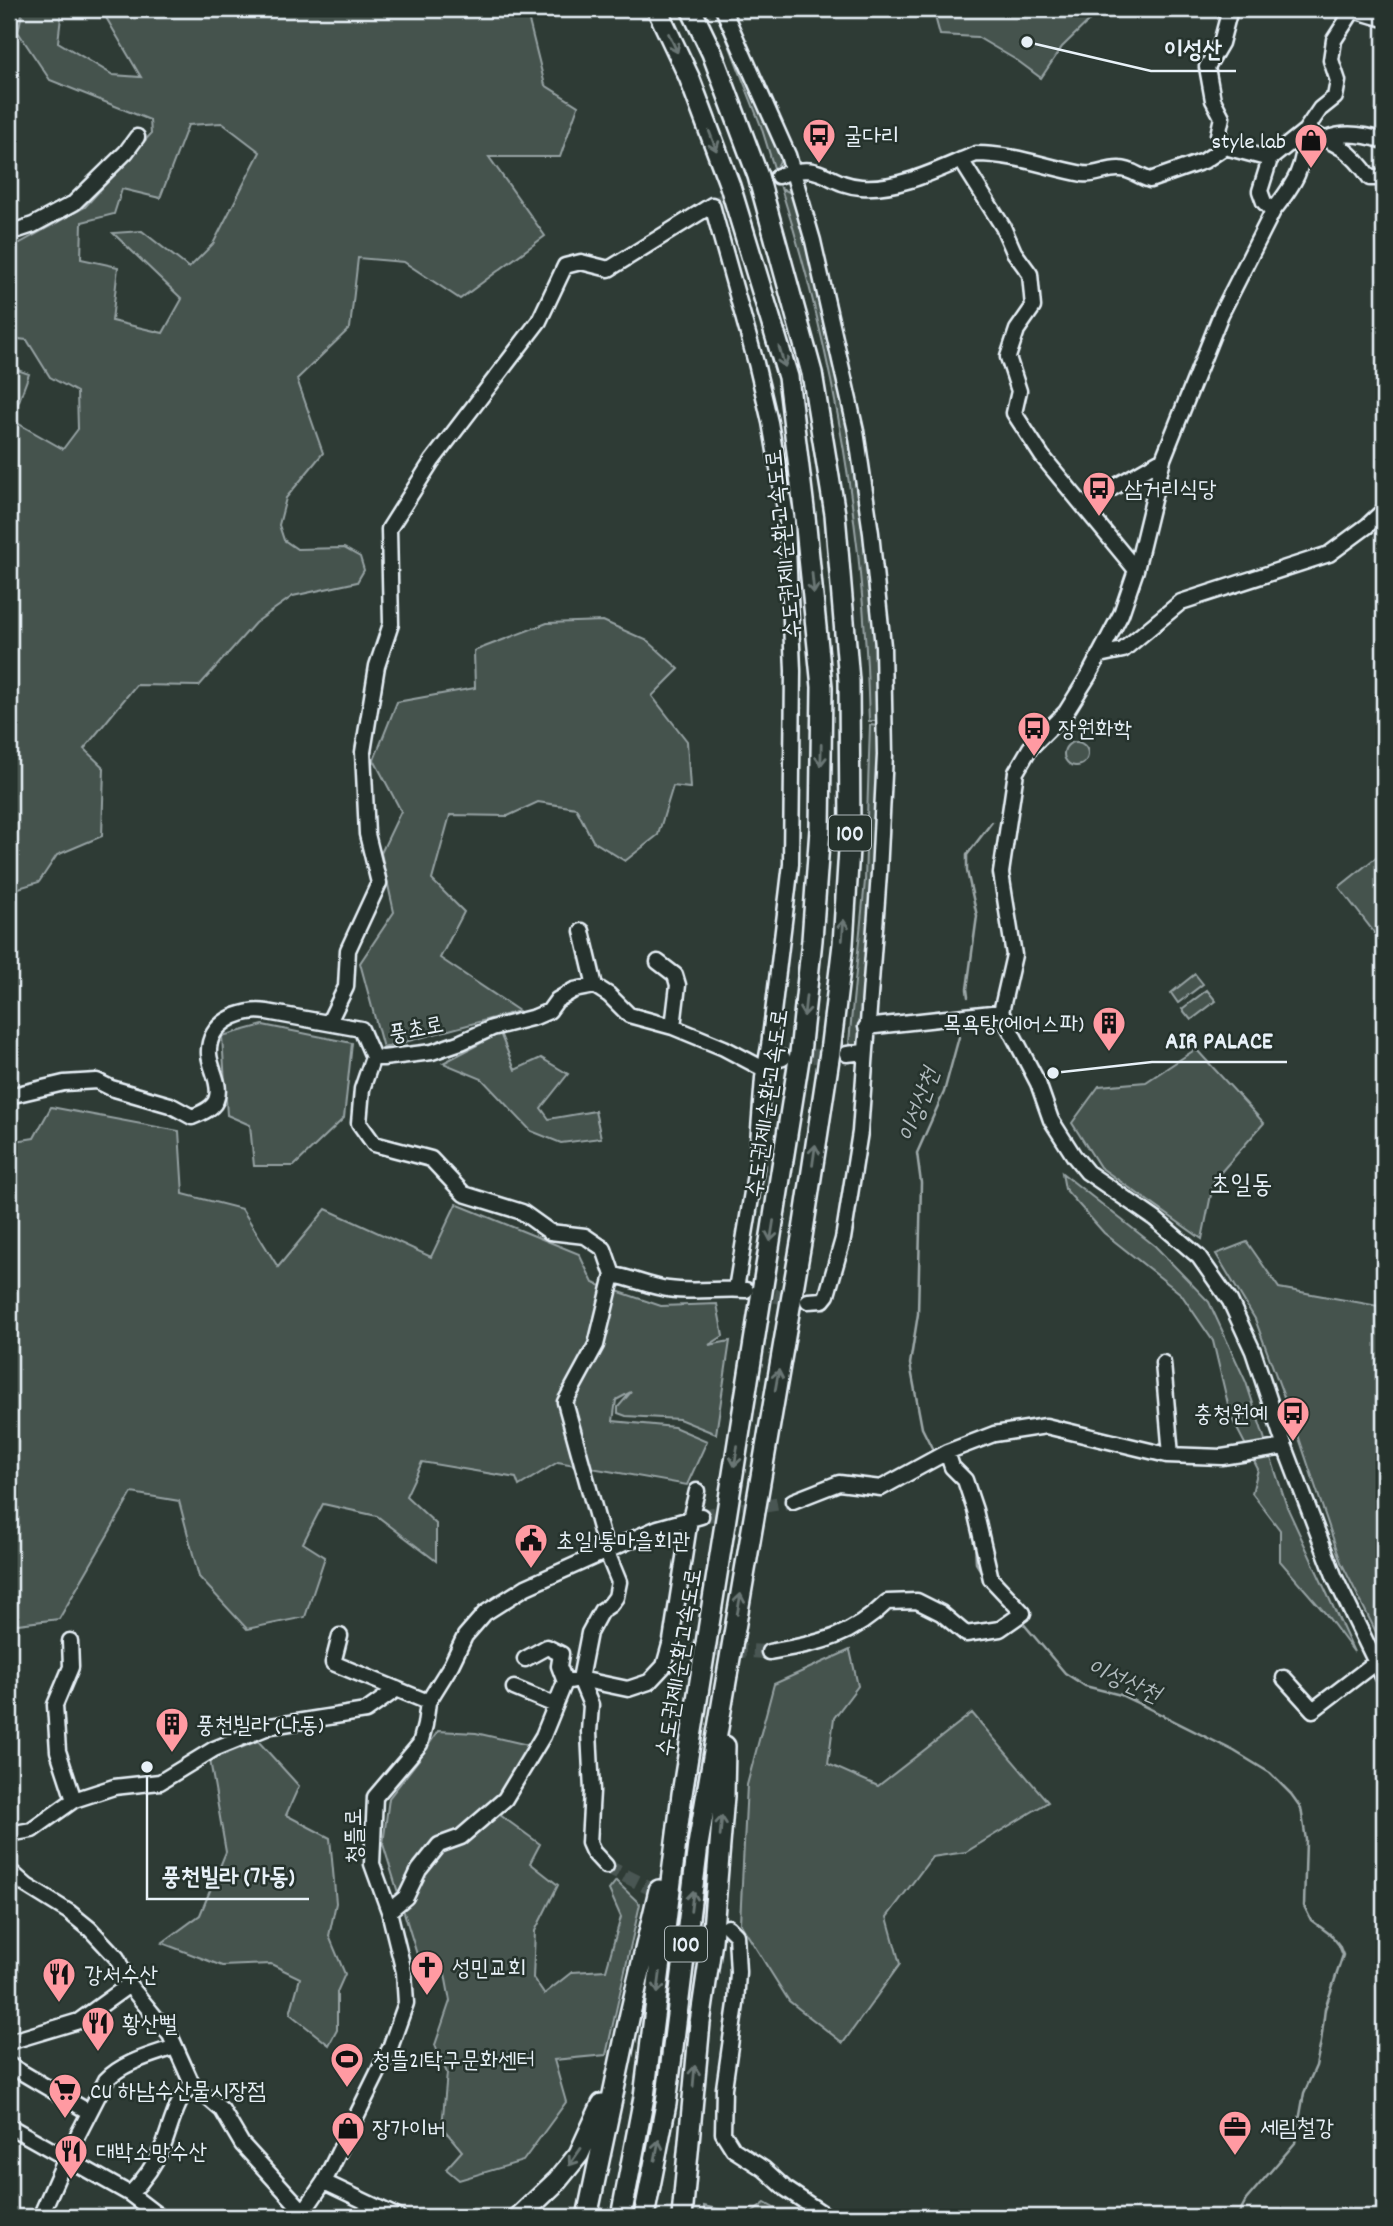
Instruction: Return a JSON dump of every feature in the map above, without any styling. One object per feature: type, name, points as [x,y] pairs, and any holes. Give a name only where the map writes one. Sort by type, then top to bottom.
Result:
[{"type":"highway","name":"수도권제1순환고속도로","points":[[621,2217],[644,2097],[682,1794],[800,1053],[820,829],[822,687],[810,554],[788,377],[730,186],[689,77],[657,9]]},
{"type":"highway","name":"100","points":[[644,2217],[666,2104],[698,1845],[802,1237],[831,1038],[842,944],[850,832],[849,681],[835,514],[812,373],[758,176],[712,53],[691,9]]},
{"type":"highway","points":[[682,2217],[699,2023],[712,1941],[720,1836],[727,1671]]},
{"type":"highway","points":[[587,2217],[682,1794]]},
{"type":"highway","points":[[519,2217],[557,2181],[579,2154],[617,2075]]},
{"type":"street","points":[[723,9],[777,128],[785,174],[816,251],[856,430],[883,646],[885,755],[879,882],[859,1142],[843,1239],[827,1295],[823,1300],[808,1301]]},
{"type":"street","points":[[1230,9],[1221,43],[1207,67],[1213,100],[1222,117],[1218,135],[1224,147],[1270,159]]},
{"type":"street","points":[[1273,211],[1264,202],[1260,191],[1270,159],[1306,131],[1320,109],[1335,97],[1338,80],[1331,61],[1334,40],[1353,9],[1384,19]]},
{"type":"street","points":[[1306,131],[1326,139],[1356,157],[1370,178],[1381,178],[1384,182]]},
{"type":"street","points":[[1306,131],[1305,156],[1292,186],[1273,211],[1221,314],[1163,459],[1136,570],[1121,614],[1066,712],[1030,748],[1016,772],[1001,873],[1014,955],[1001,1012],[1038,1083],[1051,1119],[1074,1156],[1087,1172],[1155,1219],[1199,1257],[1230,1301],[1253,1351],[1285,1447],[1335,1578],[1384,1679]]},
{"type":"street","points":[[1326,139],[1337,134],[1347,134],[1384,141]]},
{"type":"street","points":[[9,229],[18,230],[33,225],[74,203],[138,137]]},
{"type":"street","points":[[785,174],[807,169],[860,187],[890,186],[976,154],[1008,156],[1083,174],[1125,169],[1150,180],[1204,161],[1224,147]]},
{"type":"street","points":[[961,160],[1030,274],[1033,307],[1017,330],[1008,357],[1019,391],[1014,413],[1042,456],[1136,570]]},
{"type":"street","points":[[329,1022],[346,987],[348,950],[379,883],[367,834],[363,752],[377,666],[391,624],[389,529],[432,461],[539,321],[565,266],[581,262],[609,269],[712,205],[756,363],[770,422],[787,521],[793,671],[791,864],[741,1290],[697,1292],[664,1289],[637,1279],[613,1275]]},
{"type":"street","points":[[1086,509],[1097,497],[1163,459]]},
{"type":"street","points":[[1099,655],[1123,650],[1181,603],[1329,554],[1384,510]]},
{"type":"street","points":[[582,931],[596,986],[629,1015],[673,1027],[724,1048],[758,1066],[783,1058]]},
{"type":"street","points":[[658,962],[676,975],[678,985],[673,1027]]},
{"type":"street","name":"풍초로","points":[[9,1096],[64,1083],[97,1081],[111,1088],[170,1105],[192,1117],[211,1107],[217,1099],[218,1089],[209,1054],[209,1043],[219,1026],[244,1012],[255,1010],[361,1029],[373,1057],[383,1059],[432,1052],[492,1028],[535,1017],[549,1011],[557,1000],[575,990],[596,986]]},
{"type":"street","points":[[866,1027],[1001,1012]]},
{"type":"street","points":[[847,1054],[864,1052]]},
{"type":"street","points":[[373,1057],[362,1090],[359,1123],[374,1144],[431,1159],[464,1194],[522,1212],[550,1232],[585,1236],[604,1249],[613,1275],[596,1345],[565,1402],[606,1550],[620,1582],[620,1589],[610,1605],[597,1617],[589,1633],[580,1679],[591,1705],[589,1732],[592,1791],[589,1843],[593,1852],[606,1866]]},
{"type":"street","points":[[1163,1363],[1171,1455]]},
{"type":"street","points":[[793,1500],[839,1483],[881,1488],[947,1452],[994,1434],[1046,1426],[1171,1455],[1222,1457],[1285,1447]]},
{"type":"street","points":[[769,1652],[844,1634],[870,1618],[887,1602],[917,1601],[941,1613],[966,1634],[1000,1629],[1023,1613],[991,1579],[965,1480],[952,1467],[947,1452]]},
{"type":"street","points":[[565,1682],[580,1679],[628,1689],[649,1682],[664,1666],[695,1517],[696,1491]]},
{"type":"street","name":"청뜰로","points":[[302,2215],[324,2182],[390,2048],[406,2003],[404,1972],[389,1911],[372,1864],[375,1797],[420,1744],[428,1702],[465,1636],[485,1613],[526,1587],[658,1528],[695,1517]]},
{"type":"street","points":[[340,1636],[333,1662],[428,1702]]},
{"type":"street","points":[[70,1641],[71,1667],[55,1705],[58,1751],[75,1800]]},
{"type":"street","points":[[389,1911],[405,1897],[419,1870],[439,1845],[461,1837],[505,1799],[543,1736],[565,1682],[559,1666],[561,1654],[547,1647],[525,1659]]},
{"type":"street","points":[[1284,1678],[1313,1710],[1376,1662]]},
{"type":"street","points":[[514,1688],[555,1705]]},
{"type":"street","points":[[9,1834],[32,1830],[75,1800],[114,1787],[160,1782],[214,1749],[271,1726],[366,1711],[397,1689]]},
{"type":"street","points":[[9,1870],[27,1886],[47,1896],[90,1929],[117,1958],[129,1985],[160,2021],[192,2084],[222,2110],[242,2144],[302,2215]]},
{"type":"street","points":[[9,1886],[27,1886]]},
{"type":"street","points":[[728,1927],[736,1935],[738,1972],[724,2088],[723,2133],[733,2149],[828,2217]]},
{"type":"street","points":[[9,2042],[79,2021],[129,1985]]},
{"type":"street","points":[[40,2217],[66,2158],[109,2076],[141,2059],[175,2047]]},
{"type":"street","points":[[9,2065],[89,2112]]},
{"type":"street","points":[[130,2194],[154,2163],[181,2096],[192,2084]]},
{"type":"street","points":[[9,2126],[130,2194],[160,2217]]},
{"type":"street","points":[[324,2182],[398,2217]]},
{"type":"shaded area","points":[[23,9],[62,9],[58,42],[113,75],[141,77],[101,9],[526,9],[545,85],[578,106],[560,157],[489,157],[545,236],[460,299],[404,262],[358,258],[350,328],[297,379],[323,453],[286,498],[279,525],[284,540],[297,549],[344,548],[360,557],[364,570],[357,582],[293,596],[255,623],[199,686],[136,685],[84,749],[104,768],[102,836],[57,855],[39,882],[9,891],[9,367],[29,374],[12,420],[63,449],[78,429],[77,392],[50,377],[27,340],[9,338],[9,242],[20,243],[85,207],[151,134],[150,120],[50,80],[18,32]],"holes":[[[222,123],[260,152],[213,244],[189,268],[142,231],[113,233],[182,299],[163,333],[112,321],[118,267],[81,259],[82,222],[114,214],[122,189],[160,198],[188,125]]]},
{"type":"shaded area","points":[[715,9],[782,157],[775,171],[761,126]]},
{"type":"shaded area","points":[[933,9],[1101,9],[1062,47],[1041,78],[977,37],[940,35]]},
{"type":"shaded area","points":[[781,188],[791,193],[806,240],[825,311],[848,424],[867,549],[875,632],[880,716],[875,721],[869,721],[861,585],[844,452],[817,319]]},
{"type":"shaded area","points":[[603,621],[648,641],[679,669],[652,696],[687,741],[690,788],[673,786],[658,835],[625,861],[593,841],[576,808],[538,802],[508,816],[450,815],[432,880],[464,912],[440,958],[519,1011],[383,1048],[360,963],[394,912],[381,853],[401,811],[374,760],[397,702],[475,688],[474,651],[547,623]]},
{"type":"shaded area","points":[[870,725],[877,726],[880,733],[869,941],[858,1044],[853,1050],[849,1042],[865,881]]},
{"type":"shaded area","points":[[1076,742],[1085,745],[1088,754],[1085,763],[1076,766],[1067,763],[1064,754],[1067,745]]},
{"type":"shaded area","points":[[1384,851],[1384,945],[1339,887]]},
{"type":"shaded area","points":[[1195,974],[1203,984],[1178,1003],[1171,993]]},
{"type":"shaded area","points":[[1207,990],[1216,1001],[1191,1020],[1182,1009]]},
{"type":"shaded area","points":[[263,1025],[352,1043],[344,1118],[294,1166],[254,1166],[250,1125],[227,1115],[222,1036]]},
{"type":"shaded area","points":[[500,1033],[515,1070],[541,1058],[568,1074],[541,1108],[549,1119],[595,1111],[601,1138],[561,1143],[531,1131],[482,1079],[443,1063]]},
{"type":"shaded area","points":[[1196,1049],[1264,1123],[1214,1180],[1202,1239],[1100,1167],[1072,1123],[1099,1086],[1146,1082]]},
{"type":"shaded area","points":[[51,1107],[179,1131],[183,1194],[242,1209],[278,1267],[326,1209],[431,1257],[456,1204],[579,1254],[593,1283],[661,1306],[717,1304],[723,1336],[709,1345],[730,1341],[716,1434],[679,1419],[626,1416],[618,1413],[618,1407],[631,1392],[616,1400],[613,1421],[674,1427],[707,1441],[687,1485],[558,1462],[519,1486],[516,1478],[422,1462],[406,1496],[436,1524],[436,1561],[377,1516],[323,1504],[303,1543],[325,1557],[305,1617],[247,1629],[199,1577],[179,1501],[132,1493],[59,1619],[9,1625],[9,1142],[34,1138]]},
{"type":"shaded area","points":[[1062,1173],[1155,1246],[1209,1302],[1246,1382],[1287,1507],[1354,1652],[1325,1613],[1280,1561],[1280,1530],[1252,1493],[1258,1469],[1231,1417],[1213,1341],[1181,1294],[1104,1233],[1065,1189]]},
{"type":"shaded area","points":[[1247,1242],[1279,1288],[1384,1307],[1384,1609],[1381,1642],[1341,1562],[1255,1319],[1216,1254]]},
{"type":"shaded area","points":[[850,1650],[858,1686],[834,1718],[828,1764],[878,1786],[972,1713],[1048,1802],[966,1852],[932,1857],[887,1917],[900,1964],[843,2043],[789,2001],[740,1923],[747,1785],[774,1684]]},
{"type":"shaded area","points":[[438,1731],[476,1733],[528,1745],[498,1798],[500,1815],[540,1844],[530,1863],[558,1885],[535,1931],[533,1978],[544,1994],[572,1972],[606,1970],[621,1917],[609,1890],[616,1881],[640,1904],[606,2055],[554,2060],[566,2102],[523,2161],[459,2180],[446,2169],[462,2151],[442,2127],[447,2073],[435,2045],[450,2001],[443,1963],[419,1961],[383,1844],[389,1798]]},
{"type":"shaded area","points":[[258,1741],[299,1786],[286,1815],[330,1838],[336,1903],[329,1936],[345,1974],[337,1992],[337,2030],[329,2045],[290,2014],[300,1978],[271,1964],[222,1966],[162,1943],[200,1915],[226,1852],[210,1760]]},
{"type":"shaded area","points":[[765,2203],[790,2217],[704,2217],[704,2206],[748,2216]]},
{"type":"waterway","name":"이성산천","points":[[968,997],[977,916],[967,871],[967,855],[992,822]]},
{"type":"waterway","name":"이성산천","points":[[934,1452],[922,1428],[910,1364],[918,1314],[921,1183],[917,1153],[944,1092],[959,1037]]},
{"type":"waterway","name":"이성산천","points":[[975,1540],[976,1563],[984,1576]]},
{"type":"waterway","name":"이성산천","points":[[1022,1622],[1065,1673],[1085,1686],[1121,1695],[1234,1751],[1270,1773],[1301,1808],[1306,1840],[1304,1906],[1311,1920],[1331,1935],[1343,1955],[1325,2009],[1316,2066],[1304,2093],[1295,2143],[1246,2200],[1237,2217]]},
{"type":"tunnel","points":[[712,205],[778,176]]},
{"type":"tunnel","points":[[791,1058],[837,1054]]},
{"type":"tunnel","points":[[754,1292],[800,1300]]},
{"type":"tunnel","points":[[701,1516],[793,1501]]},
{"type":"tunnel","points":[[669,1647],[769,1652]]},
{"type":"tunnel","points":[[606,1866],[720,1923]]},
{"type":"place","name":"이성산","points":[[1027,42]]},
{"type":"place","name":"굴다리","points":[[819,165]]},
{"type":"place","name":"style lab","points":[[1311,170]]},
{"type":"place","name":"삼거리식당","points":[[1099,518]]},
{"type":"place","name":"장원화학","points":[[1034,758]]},
{"type":"place","name":"목욕탕(에어스파)","points":[[1109,1053]]},
{"type":"place","name":"AIR PALACE","points":[[1053,1073]]},
{"type":"place","name":"충청원예","points":[[1293,1443]]},
{"type":"place","name":"초일1통마을회관","points":[[531,1570]]},
{"type":"place","name":"풍천빌라 (나동)","points":[[172,1754]]},
{"type":"place","name":"풍천빌라 (가동)","points":[[147,1767]]},
{"type":"place","name":"성민교회","points":[[427,1997]]},
{"type":"place","name":"강서수산","points":[[59,2004]]},
{"type":"place","name":"황산뻘","points":[[98,2053]]},
{"type":"place","name":"청뜰21탁구문화센터","points":[[347,2089]]},
{"type":"place","name":"CU 하남수산물시장점","points":[[65,2120]]},
{"type":"place","name":"세림철강","points":[[1235,2157]]},
{"type":"place","name":"장가이버","points":[[348,2158]]},
{"type":"place","name":"대박소망수산","points":[[71,2181]]},
{"type":"district","name":"초일동","points":[[1241,1183]]}]
